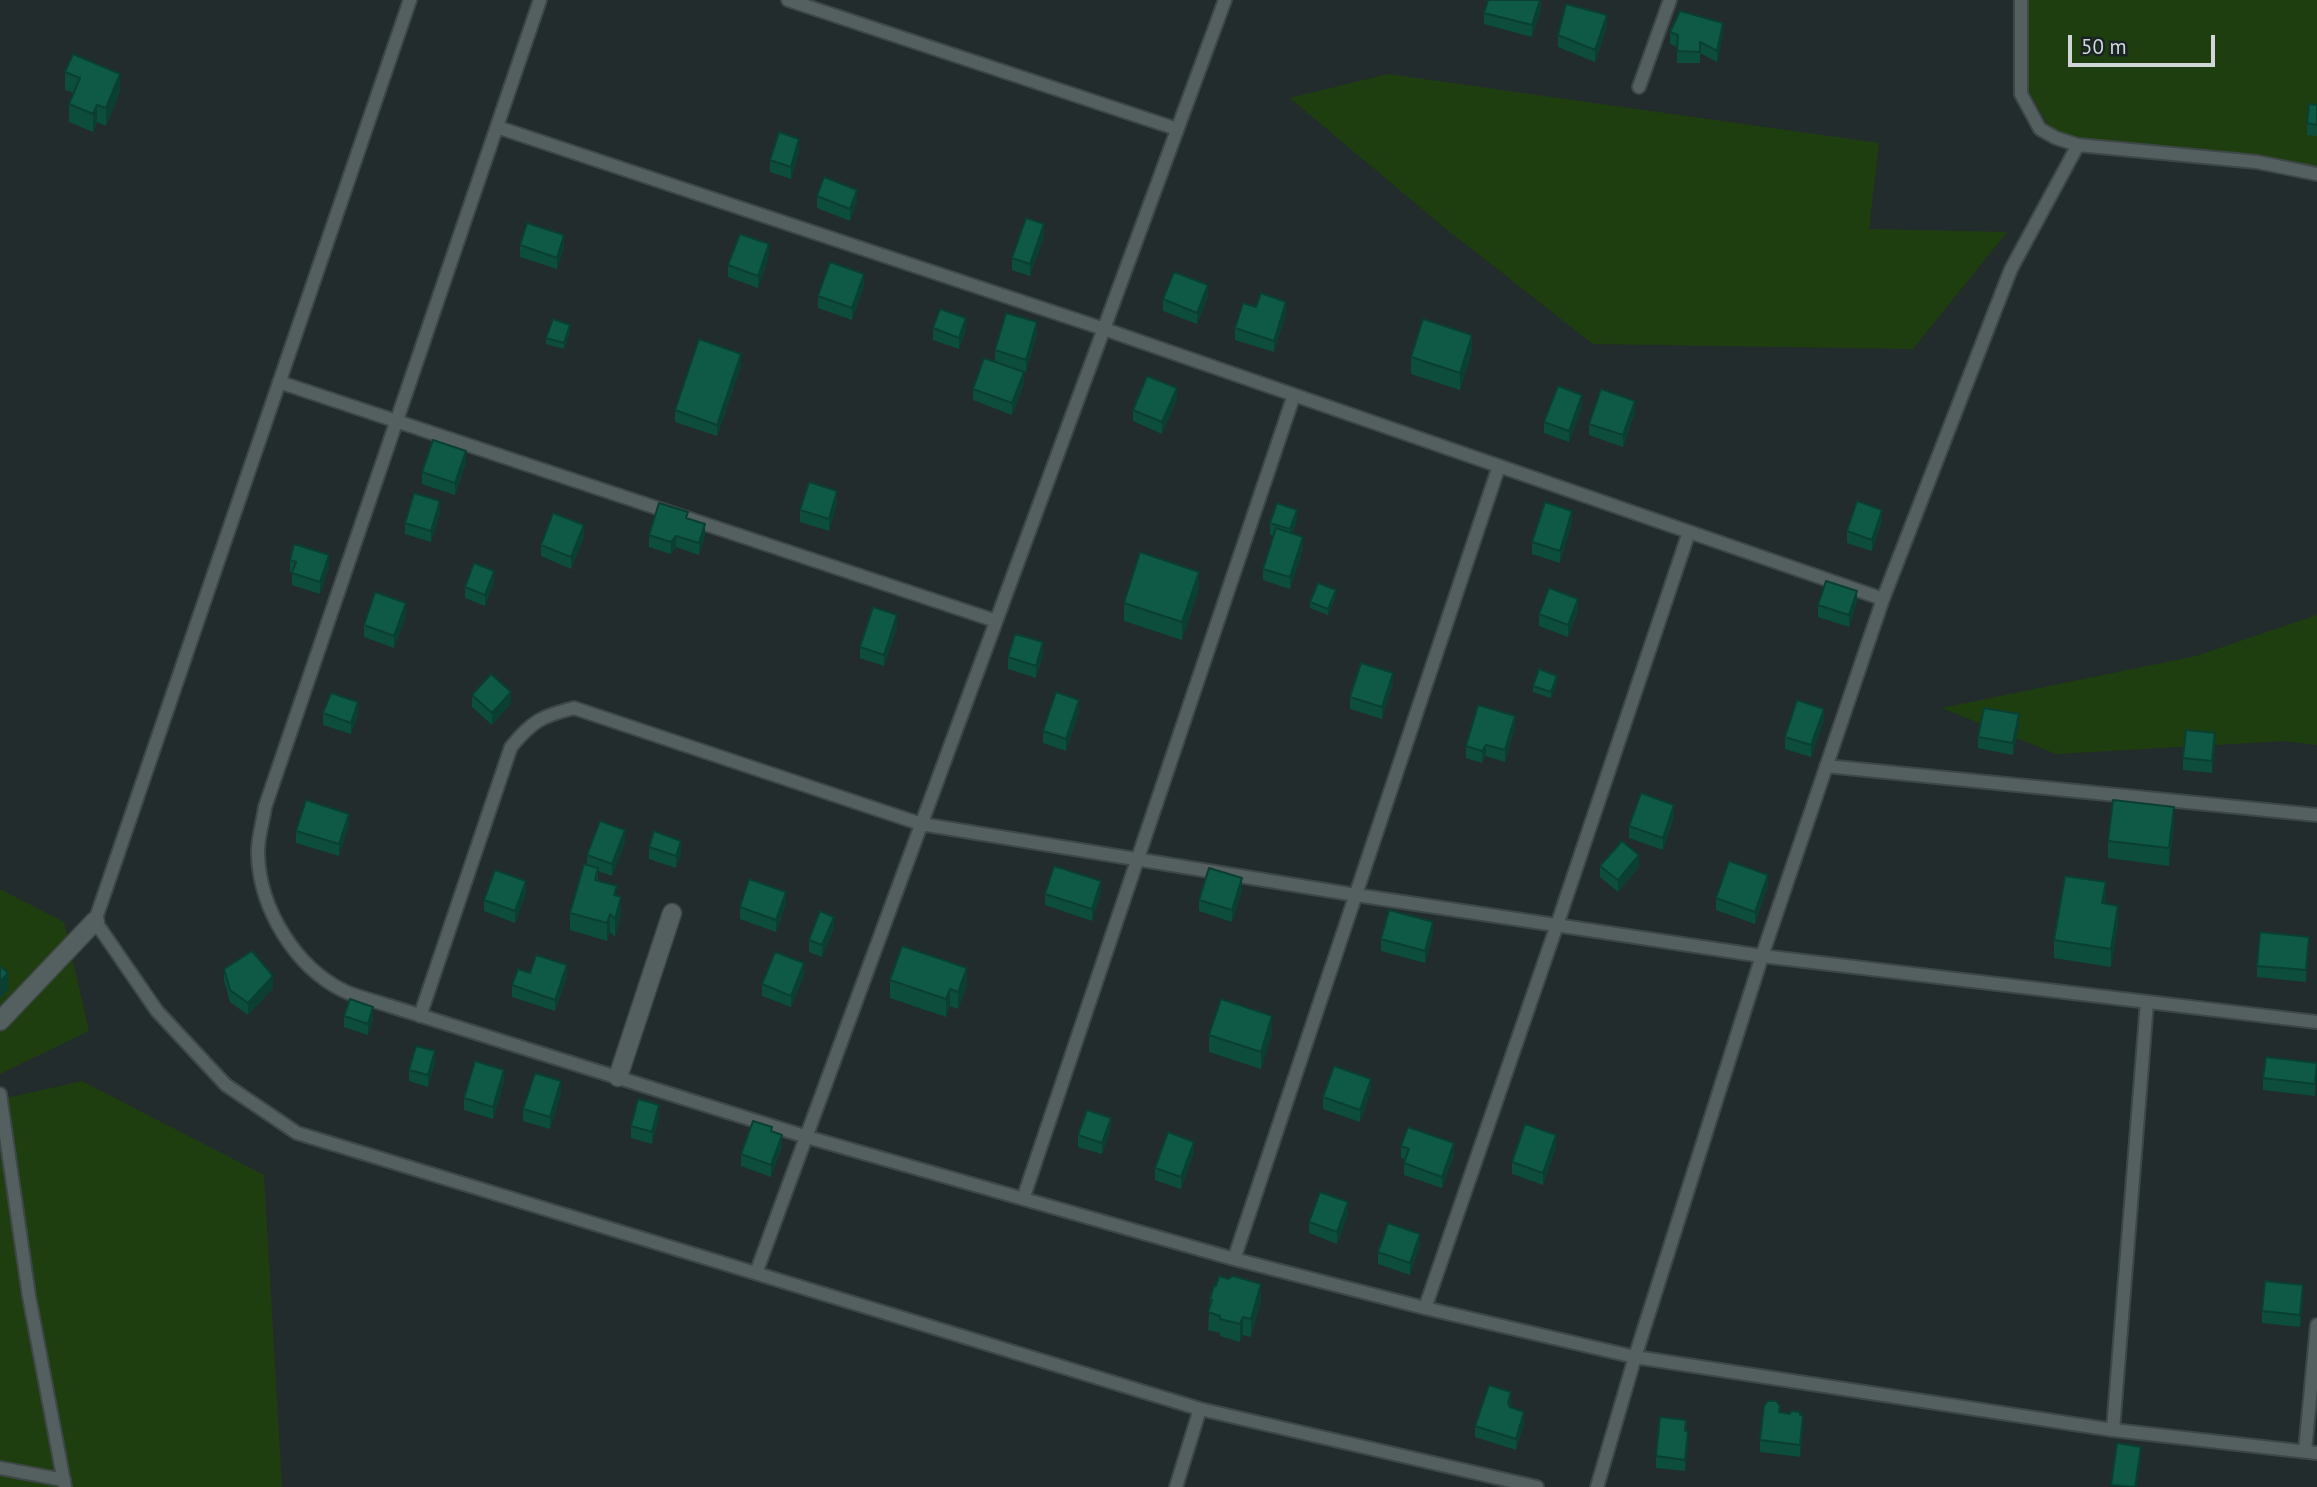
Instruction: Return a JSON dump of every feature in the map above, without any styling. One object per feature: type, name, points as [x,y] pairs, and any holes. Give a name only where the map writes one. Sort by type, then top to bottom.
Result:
[{"type":"street","points":[[618,1077],[672,913]]},
{"type":"street","points":[[0,1021],[94,921]]},
{"type":"lane","points":[[410,0],[94,921],[157,1011],[226,1085],[297,1133],[1200,1409],[1536,1487]]},
{"type":"lane","points":[[540,0],[265,807],[258,853],[264,897],[288,942],[314,970],[344,990],[420,1016],[807,1137],[1234,1259],[1425,1308],[1635,1357],[2113,1430],[2311,1452],[2317,1325]]},
{"type":"lane","points":[[788,0],[1177,129]]},
{"type":"lane","points":[[756,1273],[1225,0]]},
{"type":"lane","points":[[1639,87],[1670,0]]},
{"type":"lane","points":[[2021,0],[2021,94],[2040,129],[2078,145],[2257,162],[2317,174]]},
{"type":"lane","points":[[497,127],[1104,329],[1883,598]]},
{"type":"lane","points":[[1597,1487],[1635,1357],[1762,956],[1883,598],[2011,269],[2078,145]]},
{"type":"lane","points":[[279,382],[996,621]]},
{"type":"lane","points":[[1023,1199],[1294,396]]},
{"type":"lane","points":[[1234,1259],[1499,466]]},
{"type":"lane","points":[[1425,1308],[1689,532]]},
{"type":"lane","points":[[420,1016],[511,747],[528,726],[546,715],[574,708],[922,824],[1356,895],[1762,956],[2317,1022]]},
{"type":"lane","points":[[1826,766],[2317,815]]},
{"type":"lane","points":[[2113,1430],[2147,1002]]},
{"type":"lane","points":[[0,1094],[29,1296],[64,1483],[0,1468]]},
{"type":"lane","points":[[1176,1487],[1200,1409]]},
{"type":"green space","points":[[2026,0],[2317,0],[2317,177],[2056,138],[2027,89]]},
{"type":"green space","points":[[1388,74],[1879,143],[1869,229],[2007,232],[1913,349],[1593,344],[1440,224],[1290,98]]},
{"type":"green space","points":[[2317,615],[2317,745],[2286,741],[2056,754],[1942,708],[2196,656]]},
{"type":"green space","points":[[0,889],[64,922],[89,1031],[0,1074]]},
{"type":"green space","points":[[82,1081],[264,1175],[282,1487],[0,1487],[0,1091],[2,1099]]},
{"type":"building","points":[[1488,0],[1540,0],[1532,25],[1484,13]]},
{"type":"building","points":[[1566,4],[1607,15],[1595,50],[1558,35]]},
{"type":"building","points":[[1680,11],[1723,23],[1717,51],[1700,42],[1700,52],[1677,51],[1678,35],[1670,32]]},
{"type":"building","points":[[73,54],[120,74],[106,108],[97,105],[93,114],[69,104],[80,78],[65,72]]},
{"type":"building","points":[[2309,104],[2317,105],[2317,125],[2307,123]]},
{"type":"building","points":[[779,132],[799,139],[791,167],[770,160]]},
{"type":"building","points":[[824,177],[857,190],[850,209],[817,196]]},
{"type":"building","points":[[1026,218],[1044,224],[1030,264],[1012,258]]},
{"type":"building","points":[[527,223],[564,235],[557,258],[520,245]]},
{"type":"building","points":[[740,234],[769,244],[758,276],[728,265]]},
{"type":"building","points":[[830,262],[864,274],[852,308],[818,296]]},
{"type":"building","points":[[1174,272],[1208,285],[1197,313],[1163,299]]},
{"type":"building","points":[[1261,293],[1286,302],[1274,341],[1235,328],[1243,303],[1256,307]]},
{"type":"building","points":[[940,309],[966,318],[959,338],[933,328]]},
{"type":"building","points":[[1006,313],[1037,322],[1026,360],[995,350]]},
{"type":"building","points":[[553,319],[570,325],[564,343],[546,338]]},
{"type":"building","points":[[1423,319],[1472,335],[1460,373],[1411,357]]},
{"type":"building","points":[[699,339],[741,354],[717,425],[675,410]]},
{"type":"building","points":[[984,358],[1024,372],[1012,403],[973,389]]},
{"type":"building","points":[[1147,376],[1177,388],[1162,422],[1133,410]]},
{"type":"building","points":[[1558,386],[1582,395],[1569,431],[1544,422]]},
{"type":"building","points":[[1601,389],[1635,401],[1623,435],[1589,424]]},
{"type":"building","points":[[433,440],[466,451],[455,483],[422,472]]},
{"type":"building","points":[[809,482],[837,491],[829,519],[800,510]]},
{"type":"building","points":[[414,493],[440,501],[431,531],[405,523]]},
{"type":"building","points":[[1857,501],[1882,510],[1872,540],[1847,531]]},
{"type":"building","points":[[1545,502],[1572,511],[1560,551],[1532,542]]},
{"type":"building","points":[[659,503],[688,512],[686,518],[705,524],[699,543],[676,536],[671,542],[649,535]]},
{"type":"building","points":[[1277,503],[1297,510],[1290,529],[1270,523]]},
{"type":"building","points":[[553,513],[584,525],[571,557],[541,545]]},
{"type":"building","points":[[1276,528],[1303,537],[1290,577],[1263,569]]},
{"type":"building","points":[[294,544],[329,555],[320,582],[292,573],[296,562],[290,560]]},
{"type":"building","points":[[1140,552],[1199,572],[1182,622],[1124,603]]},
{"type":"building","points":[[474,563],[494,571],[485,595],[465,587]]},
{"type":"building","points":[[1826,581],[1857,591],[1849,615],[1818,605]]},
{"type":"building","points":[[1318,583],[1336,590],[1328,609],[1310,602]]},
{"type":"building","points":[[1549,588],[1578,599],[1568,625],[1539,614]]},
{"type":"building","points":[[375,592],[406,603],[394,636],[364,625]]},
{"type":"building","points":[[873,607],[897,615],[884,655],[860,647]]},
{"type":"building","points":[[1015,634],[1043,642],[1036,666],[1008,657]]},
{"type":"building","points":[[1361,663],[1393,673],[1382,707],[1350,697]]},
{"type":"building","points":[[1539,669],[1557,676],[1551,692],[1533,686]]},
{"type":"building","points":[[491,674],[511,692],[492,713],[472,695]]},
{"type":"building","points":[[1056,692],[1079,700],[1066,739],[1043,731]]},
{"type":"building","points":[[331,693],[358,702],[351,723],[323,713]]},
{"type":"building","points":[[1797,700],[1824,709],[1811,745],[1785,737]]},
{"type":"building","points":[[1478,705],[1515,716],[1505,750],[1486,745],[1482,751],[1466,746]]},
{"type":"building","points":[[1984,708],[2019,714],[2013,743],[1978,737]]},
{"type":"building","points":[[2186,730],[2215,733],[2212,761],[2183,758]]},
{"type":"building","points":[[1641,793],[1674,805],[1663,838],[1629,826]]},
{"type":"building","points":[[306,800],[349,814],[339,844],[296,831]]},
{"type":"building","points":[[2113,800],[2174,807],[2169,848],[2108,841]]},
{"type":"building","points":[[600,821],[625,830],[612,864],[587,855]]},
{"type":"building","points":[[654,831],[681,841],[676,856],[649,847]]},
{"type":"building","points":[[1622,841],[1639,855],[1618,880],[1600,866]]},
{"type":"building","points":[[1729,861],[1768,875],[1755,912],[1716,898]]},
{"type":"building","points":[[584,864],[598,868],[595,880],[617,886],[614,895],[621,897],[615,919],[610,914],[607,923],[570,913]]},
{"type":"building","points":[[1054,866],[1101,881],[1092,909],[1045,894]]},
{"type":"building","points":[[1209,868],[1242,878],[1232,910],[1199,900]]},
{"type":"building","points":[[495,870],[526,881],[515,911],[484,900]]},
{"type":"building","points":[[2065,876],[2106,882],[2102,903],[2118,906],[2111,949],[2054,940]]},
{"type":"building","points":[[749,879],[786,892],[776,920],[740,907]]},
{"type":"building","points":[[1389,910],[1433,922],[1425,951],[1381,939]]},
{"type":"building","points":[[820,911],[834,917],[822,945],[809,940]]},
{"type":"building","points":[[2260,932],[2309,937],[2306,970],[2257,966]]},
{"type":"building","points":[[902,946],[967,968],[958,992],[950,989],[946,999],[890,980]]},
{"type":"building","points":[[252,951],[273,976],[248,1003],[230,990],[224,969]]},
{"type":"building","points":[[775,952],[804,963],[791,996],[762,984]]},
{"type":"building","points":[[536,955],[567,965],[555,1000],[512,985],[518,969],[530,973]]},
{"type":"building","points":[[0,966],[8,973],[0,982]]},
{"type":"building","points":[[350,999],[373,1007],[368,1024],[344,1016]]},
{"type":"building","points":[[1221,999],[1272,1016],[1261,1052],[1209,1035]]},
{"type":"building","points":[[416,1046],[435,1051],[428,1075],[409,1070]]},
{"type":"building","points":[[2266,1057],[2317,1063],[2315,1084],[2263,1078]]},
{"type":"building","points":[[475,1061],[504,1070],[493,1107],[464,1098]]},
{"type":"building","points":[[1334,1066],[1371,1079],[1360,1110],[1323,1097]]},
{"type":"building","points":[[535,1073],[561,1081],[550,1117],[523,1109]]},
{"type":"building","points":[[638,1099],[659,1105],[652,1132],[631,1126]]},
{"type":"building","points":[[1087,1110],[1111,1118],[1102,1143],[1078,1135]]},
{"type":"building","points":[[753,1121],[772,1127],[771,1131],[782,1135],[771,1165],[741,1154]]},
{"type":"building","points":[[1525,1124],[1556,1135],[1543,1173],[1512,1162]]},
{"type":"building","points":[[1408,1127],[1454,1143],[1442,1177],[1404,1163],[1409,1149],[1401,1146]]},
{"type":"building","points":[[1168,1132],[1194,1142],[1181,1177],[1155,1168]]},
{"type":"building","points":[[1320,1192],[1348,1202],[1337,1232],[1309,1222]]},
{"type":"building","points":[[1388,1223],[1420,1234],[1410,1263],[1378,1252]]},
{"type":"building","points":[[1219,1276],[1228,1279],[1233,1276],[1261,1284],[1251,1319],[1243,1317],[1240,1324],[1220,1319],[1220,1316],[1208,1312],[1214,1285],[1216,1286]]},
{"type":"building","points":[[2265,1281],[2303,1285],[2300,1315],[2262,1311]]},
{"type":"building","points":[[1489,1385],[1511,1392],[1508,1403],[1510,1407],[1524,1412],[1516,1439],[1475,1426]]},
{"type":"building","points":[[1768,1401],[1776,1401],[1780,1406],[1779,1412],[1800,1412],[1800,1415],[1803,1415],[1800,1445],[1760,1440],[1764,1406]]},
{"type":"building","points":[[1660,1417],[1686,1420],[1685,1431],[1688,1431],[1685,1460],[1656,1456]]},
{"type":"building","points":[[2117,1443],[2141,1447],[2135,1487],[2111,1485]]}]
